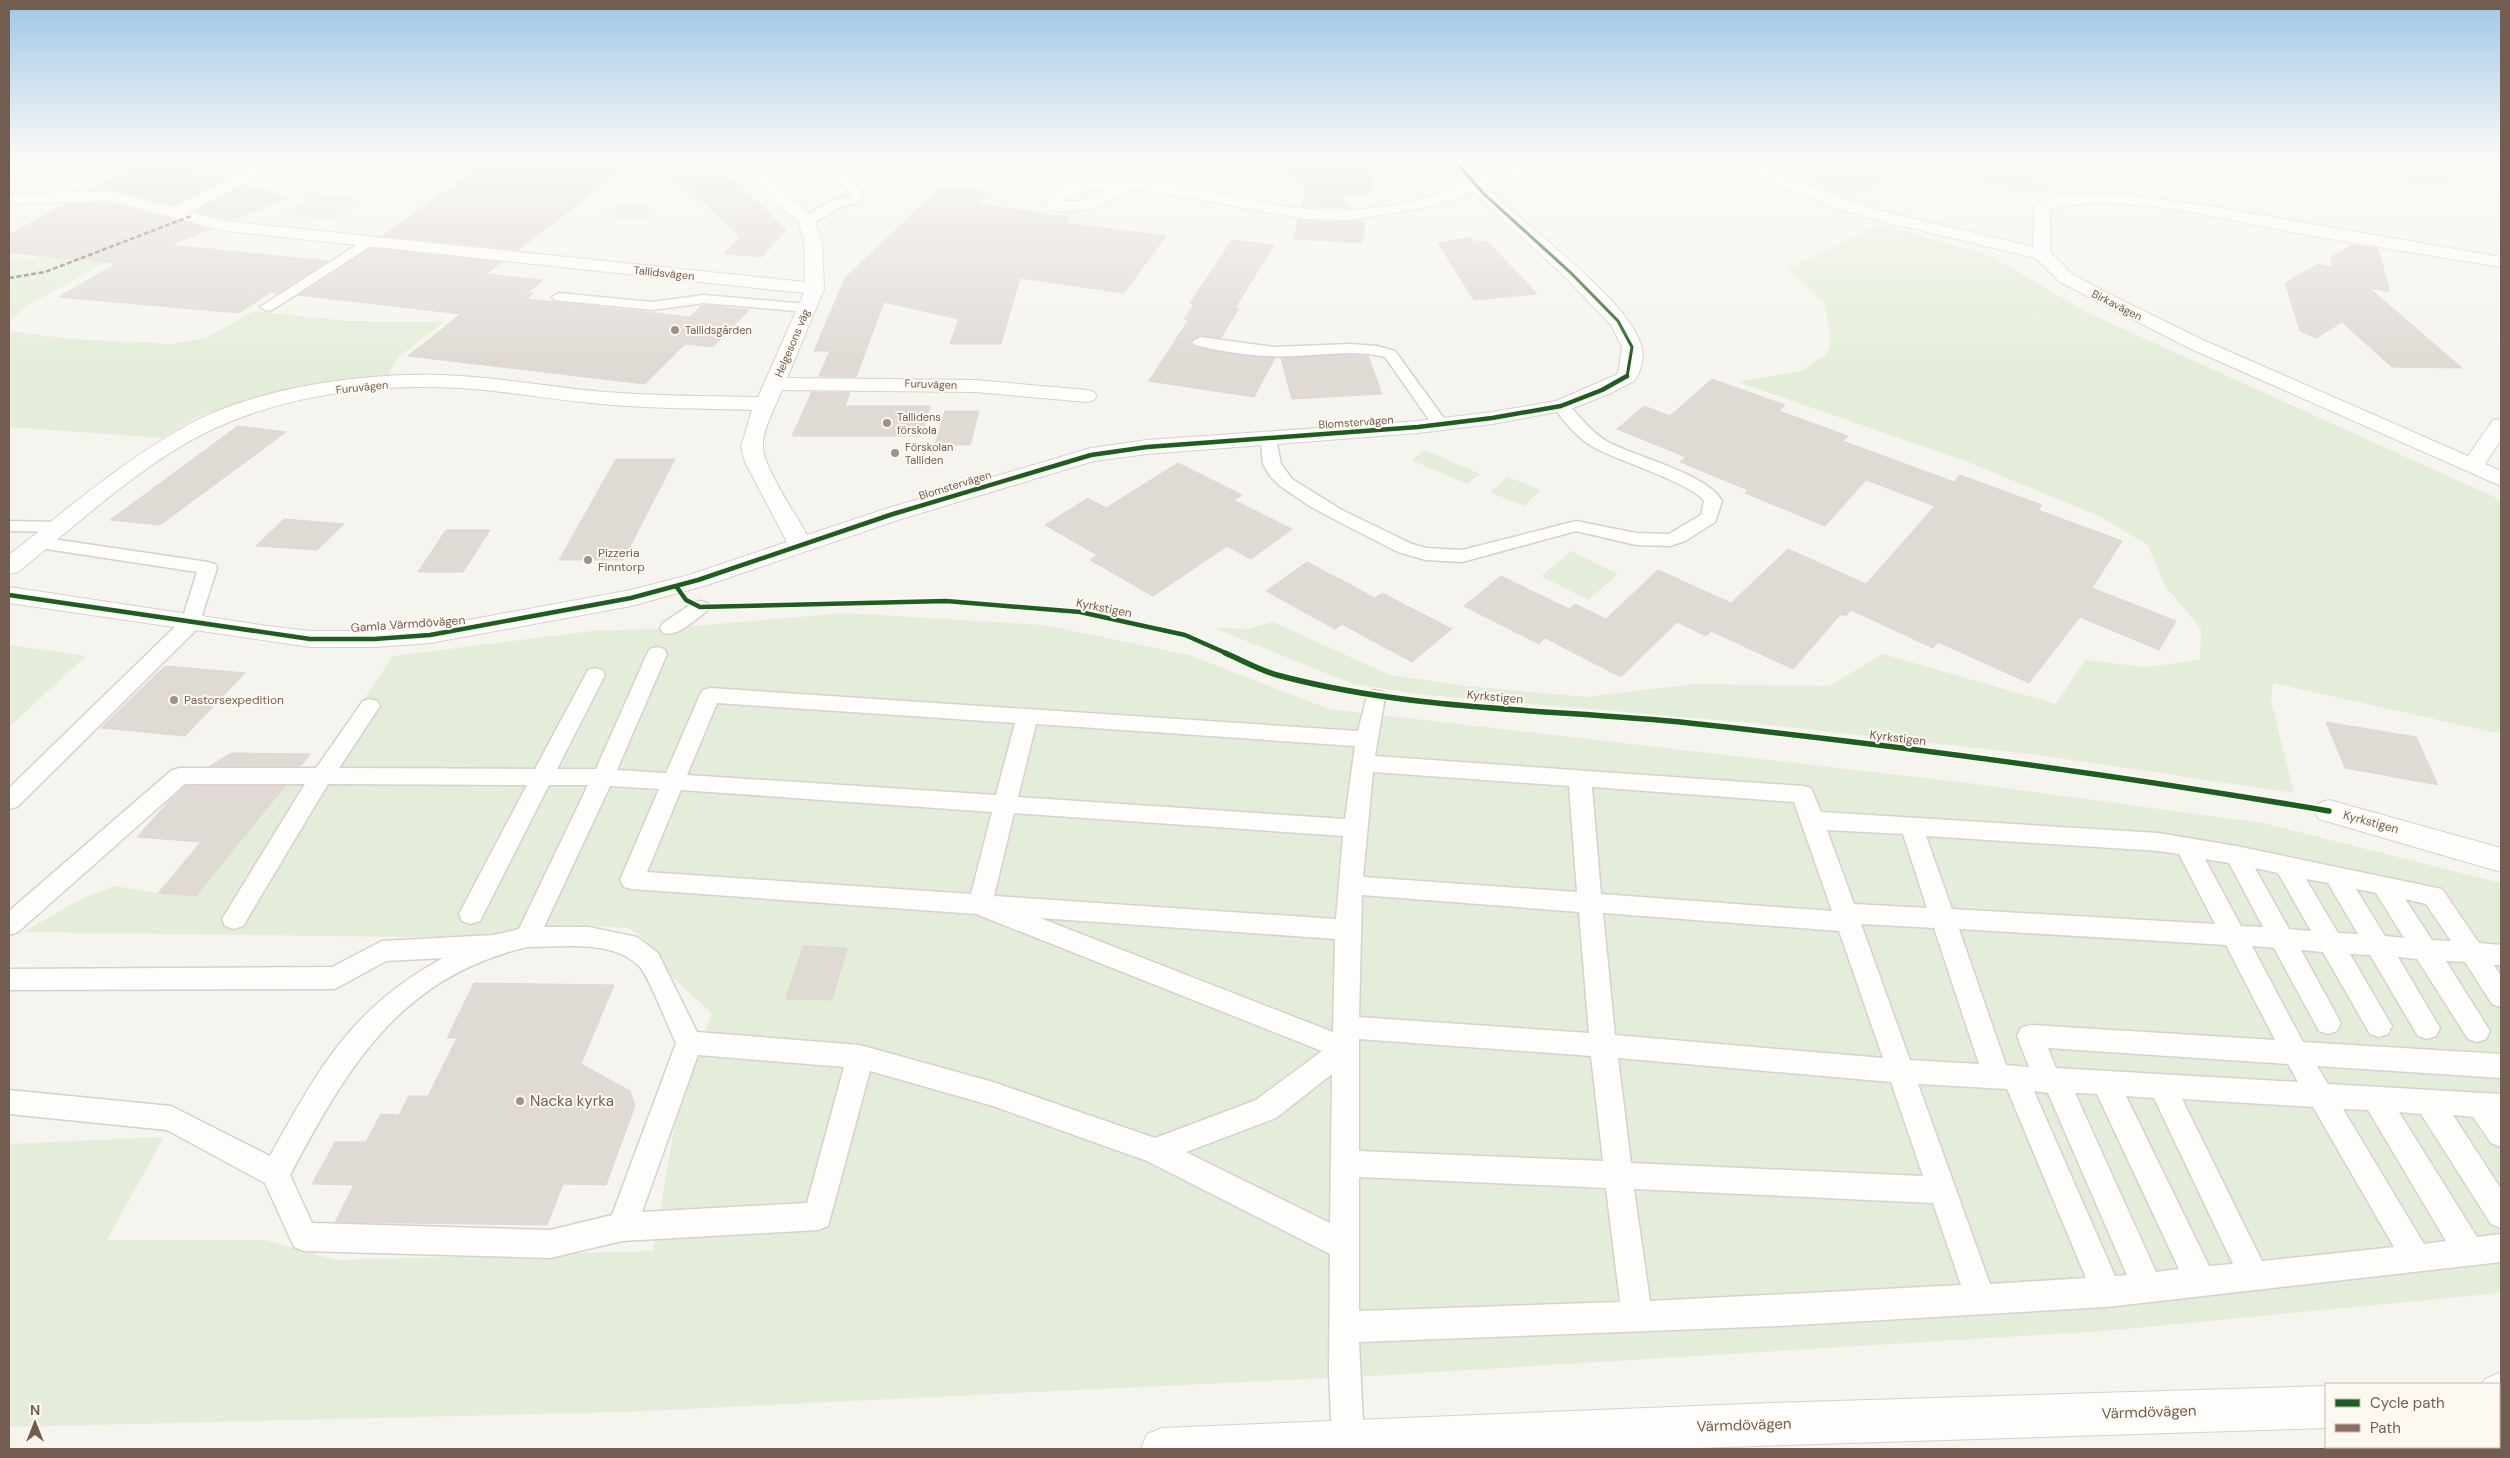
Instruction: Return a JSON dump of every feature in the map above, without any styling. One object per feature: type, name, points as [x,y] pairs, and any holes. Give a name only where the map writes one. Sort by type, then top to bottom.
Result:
[{"type":"street","name":"Tallidsvägen","points":[[235,227],[815,289]]},
{"type":"street","name":"Helgesons väg","points":[[800,544],[756,462],[752,448],[759,419],[815,289],[813,241],[809,227]]},
{"type":"street","name":"Blomstervägen","points":[[800,544],[1072,459],[1147,447],[1440,424],[1561,406],[1602,390],[1627,376],[1632,363],[1632,345],[1618,318],[1564,264],[1522,227]]},
{"type":"street","points":[[1929,227],[2042,254],[2042,227]]},
{"type":"street","points":[[2296,227],[2501,262]]},
{"type":"street","name":"Birkavägen","points":[[2042,254],[2066,278],[2104,299],[2196,344],[2501,478]]},
{"type":"street","name":"Furuvägen","points":[[9,567],[134,470],[193,431],[252,406],[300,395],[365,385],[441,381],[613,399],[766,404]]},
{"type":"street","name":"Furuvägen","points":[[774,384],[847,383],[975,386],[1087,396]]},
{"type":"street","points":[[2472,466],[2501,425]]},
{"type":"street","name":"Gamla Värmdövägen","points":[[9,595],[310,639],[374,639],[430,635],[558,613],[631,598],[698,580],[800,544]]},
{"type":"street","name":"Kyrkstigen","points":[[2329,811],[2501,860]]},
{"type":"street","name":"Värmdövägen","points":[[1162,1449],[1770,1424],[2325,1407]]},
{"type":"lane","points":[[267,307],[370,241]]},
{"type":"lane","points":[[559,297],[652,306],[704,299],[806,308]]},
{"type":"lane","points":[[1200,342],[1283,352],[1361,348],[1379,350],[1390,354],[1440,424]]},
{"type":"lane","points":[[1269,438],[1269,456],[1275,470],[1293,489],[1405,548],[1423,554],[1443,557],[1462,556],[1576,526],[1636,539],[1670,540],[1686,534],[1709,518],[1713,501],[1709,494],[1690,483],[1601,445],[1587,434],[1561,406]]},
{"type":"lane","points":[[9,526],[60,527]]},
{"type":"lane","points":[[9,801],[191,623],[208,568],[39,543]]},
{"type":"lane","points":[[670,628],[700,607]]},
{"type":"lane","points":[[527,937],[603,777],[657,654]]},
{"type":"lane","points":[[471,914],[595,675]]},
{"type":"lane","points":[[1350,930],[632,880],[710,695],[1027,716],[1364,751],[1580,778],[1803,794],[1981,1300]]},
{"type":"lane","points":[[1348,1442],[1345,1327],[1345,1163],[1346,1037],[1351,884],[1354,828],[1364,751],[1375,696]]},
{"type":"lane","points":[[234,919],[322,776],[370,706]]},
{"type":"lane","points":[[980,905],[1027,716]]},
{"type":"lane","points":[[9,926],[180,776],[603,777],[1354,828]]},
{"type":"lane","points":[[1580,778],[1602,1045],[1617,1176],[1637,1315]]},
{"type":"lane","points":[[1811,820],[2158,842],[2236,855],[2434,896],[2501,996]]},
{"type":"lane","points":[[1911,825],[1941,918],[2006,1078],[2107,1292]]},
{"type":"lane","points":[[2187,847],[2296,1054],[2417,1259]]},
{"type":"lane","points":[[2236,855],[2328,1023]]},
{"type":"lane","points":[[2286,866],[2379,1026]]},
{"type":"lane","points":[[2336,876],[2427,1028]]},
{"type":"lane","points":[[1351,884],[1589,902],[1846,918],[1941,918],[2233,935],[2332,944],[2376,945],[2501,954]]},
{"type":"lane","points":[[2383,885],[2477,1031]]},
{"type":"lane","points":[[980,905],[1346,1037],[1602,1045],[1899,1071],[2491,1106],[2501,1134]]},
{"type":"lane","points":[[9,979],[336,978],[382,951],[494,945],[527,937],[589,937],[628,944],[649,960],[689,1043],[622,1227]]},
{"type":"lane","points":[[275,1174],[314,1104],[358,1039],[399,998],[468,957],[494,945]]},
{"type":"lane","points":[[2148,1287],[2030,1036],[2501,1066]]},
{"type":"lane","points":[[1155,1152],[1266,1109],[1346,1037]]},
{"type":"lane","points":[[689,1043],[771,1048],[860,1058],[993,1094],[1155,1152],[1345,1246]]},
{"type":"lane","points":[[9,1102],[171,1118],[275,1174],[304,1237],[550,1244],[622,1227],[818,1216],[860,1058]]},
{"type":"lane","points":[[2106,1084],[2201,1283]]},
{"type":"lane","points":[[2162,1087],[2254,1276]]},
{"type":"lane","points":[[2376,1099],[2470,1253]]},
{"type":"lane","points":[[2428,1102],[2501,1214]]},
{"type":"lane","points":[[1345,1163],[1941,1190]]},
{"type":"lane","points":[[1345,1327],[1779,1311],[2107,1292],[2417,1259],[2501,1248]]},
{"type":"green space","points":[[90,227],[127,227],[138,245],[25,307],[9,322],[9,258],[34,259]]},
{"type":"green space","points":[[1874,227],[1891,227],[1991,256],[2090,314],[2501,500],[2501,734],[2273,683],[2271,700],[2294,793],[2038,755],[1741,722],[1417,694],[1353,684],[1214,628],[1247,629],[1273,622],[1390,675],[1467,686],[1587,697],[1693,684],[1829,686],[1883,654],[2056,704],[2085,660],[2145,667],[2200,660],[2201,629],[2165,586],[2148,545],[2097,515],[1965,461],[1738,382],[1801,371],[1827,354],[1831,338],[1824,303],[1788,269]]},
{"type":"green space","points":[[254,311],[347,321],[444,322],[397,358],[389,374],[258,397],[199,416],[162,438],[9,427],[9,331],[70,339],[173,344],[206,338]]},
{"type":"green space","points":[[1425,450],[1480,474],[1467,484],[1411,460]]},
{"type":"green space","points":[[1508,477],[1541,490],[1524,506],[1490,492]]},
{"type":"green space","points":[[1571,551],[1618,574],[1588,600],[1541,576]]},
{"type":"green space","points":[[845,613],[1044,625],[1189,655],[1329,709],[1968,783],[2263,823],[2501,883],[2501,1293],[2104,1331],[1371,1376],[623,1412],[9,1427],[9,1144],[164,1137],[107,1240],[265,1240],[335,1260],[653,1251],[677,1113],[712,1013],[673,978],[652,946],[629,928],[566,925],[470,938],[23,932],[85,897],[115,886],[158,893],[196,896],[264,812],[177,804],[201,782],[308,782],[393,656],[592,631],[670,628]]},
{"type":"green space","points":[[9,645],[86,656],[9,727]]},
{"type":"building","points":[[23,227],[202,227],[210,229],[171,245],[328,261],[278,293],[271,292],[239,313],[59,297],[117,263],[9,253],[9,235]]},
{"type":"building","points":[[395,227],[548,227],[518,250],[382,236]]},
{"type":"building","points":[[730,227],[783,227],[786,230],[762,257],[724,254],[740,237]]},
{"type":"building","points":[[899,227],[1096,227],[1166,236],[1124,293],[1020,278],[1001,344],[950,344],[959,319],[884,302],[856,377],[819,376],[830,351],[814,351],[845,278]]},
{"type":"building","points":[[1297,227],[1364,227],[1362,243],[1294,239]]},
{"type":"building","points":[[1471,237],[1476,242],[1487,241],[1537,294],[1474,300],[1438,243]]},
{"type":"building","points":[[1232,240],[1274,245],[1235,308],[1239,308],[1221,338],[1200,335],[1190,342],[1195,347],[1219,352],[1275,358],[1254,397],[1149,381],[1189,319],[1184,319],[1194,304],[1190,303]]},
{"type":"building","points":[[2352,245],[2378,249],[2390,292],[2369,288],[2462,368],[2392,367],[2342,322],[2316,338],[2300,331],[2285,283],[2318,264],[2333,267],[2331,257]]},
{"type":"building","points":[[371,248],[502,262],[486,274],[543,280],[527,293],[534,293],[527,299],[690,317],[702,305],[749,310],[713,347],[685,344],[645,384],[408,356],[461,314],[298,295]]},
{"type":"building","points":[[1341,355],[1368,356],[1382,394],[1292,399],[1281,358]]},
{"type":"building","points":[[1712,379],[1785,405],[1779,411],[1848,436],[1843,441],[1954,482],[1960,475],[2042,505],[2038,510],[2122,541],[2092,588],[2176,621],[2159,650],[2080,617],[2029,683],[1938,642],[1933,648],[1851,610],[1846,616],[1841,614],[1793,669],[1711,631],[1706,636],[1677,622],[1621,677],[1545,638],[1539,644],[1464,606],[1501,576],[1569,609],[1575,604],[1606,619],[1658,570],[1731,603],[1788,549],[1866,584],[1935,506],[1866,480],[1825,526],[1745,493],[1748,490],[1680,462],[1686,457],[1617,429],[1644,406],[1670,416]]},
{"type":"building","name":"Tallidens förskola","points":[[812,392],[850,393],[845,406],[930,406],[921,436],[792,436]]},
{"type":"building","points":[[945,411],[979,411],[970,445],[935,445]]},
{"type":"building","points":[[238,426],[286,432],[160,525],[110,520]]},
{"type":"building","points":[[616,459],[675,459],[623,560],[559,560]]},
{"type":"building","points":[[1178,463],[1242,495],[1234,500],[1292,529],[1251,559],[1227,546],[1153,596],[1090,560],[1097,555],[1045,525],[1088,498],[1106,508]]},
{"type":"building","points":[[284,519],[344,524],[317,550],[256,546]]},
{"type":"building","points":[[446,530],[490,530],[463,572],[418,572]]},
{"type":"building","points":[[1307,562],[1375,598],[1382,593],[1452,629],[1412,662],[1342,624],[1335,629],[1266,591]]},
{"type":"building","name":"Pastorsexpedition","points":[[165,666],[245,673],[185,736],[101,728]]},
{"type":"building","points":[[2326,722],[2416,737],[2438,785],[2345,768]]},
{"type":"building","points":[[231,753],[310,754],[301,766],[210,766]]},
{"type":"building","points":[[186,786],[285,786],[196,896],[158,893],[201,842],[137,837],[170,800]]},
{"type":"building","points":[[803,946],[847,948],[832,1000],[786,999]]},
{"type":"building","name":"Nacka kyrka","points":[[474,983],[614,985],[581,1064],[630,1091],[635,1106],[606,1185],[563,1184],[547,1225],[335,1222],[354,1185],[312,1184],[335,1142],[366,1142],[381,1114],[399,1115],[409,1096],[428,1096],[457,1038],[447,1038]]},
{"type":"marked path","points":[[9,278],[45,272],[162,227]]},
{"type":"cycle path","points":[[9,595],[310,639],[374,639],[430,635],[631,598],[698,580],[893,514],[1091,455],[1147,447],[1418,427],[1492,418],[1561,406],[1602,390],[1627,377],[1632,360],[1632,347],[1618,321],[1571,273],[1519,227]]},
{"type":"cycle path","points":[[676,586],[686,600],[700,607],[946,601],[1080,612],[1185,635],[1274,674],[1375,697],[1687,723],[1956,754],[2186,787],[2329,811]]},
{"type":"place","name":"Tallidsgården","points":[[675,330]]},
{"type":"place","name":"Tallidens förskola","points":[[887,423]]},
{"type":"place","name":"Förskolan Talliden","points":[[895,453]]},
{"type":"place","name":"Pizzeria Finntorp","points":[[588,560]]},
{"type":"place","name":"Pastorsexpedition","points":[[174,700]]},
{"type":"place","name":"Nacka kyrka","points":[[520,1101]]}]
